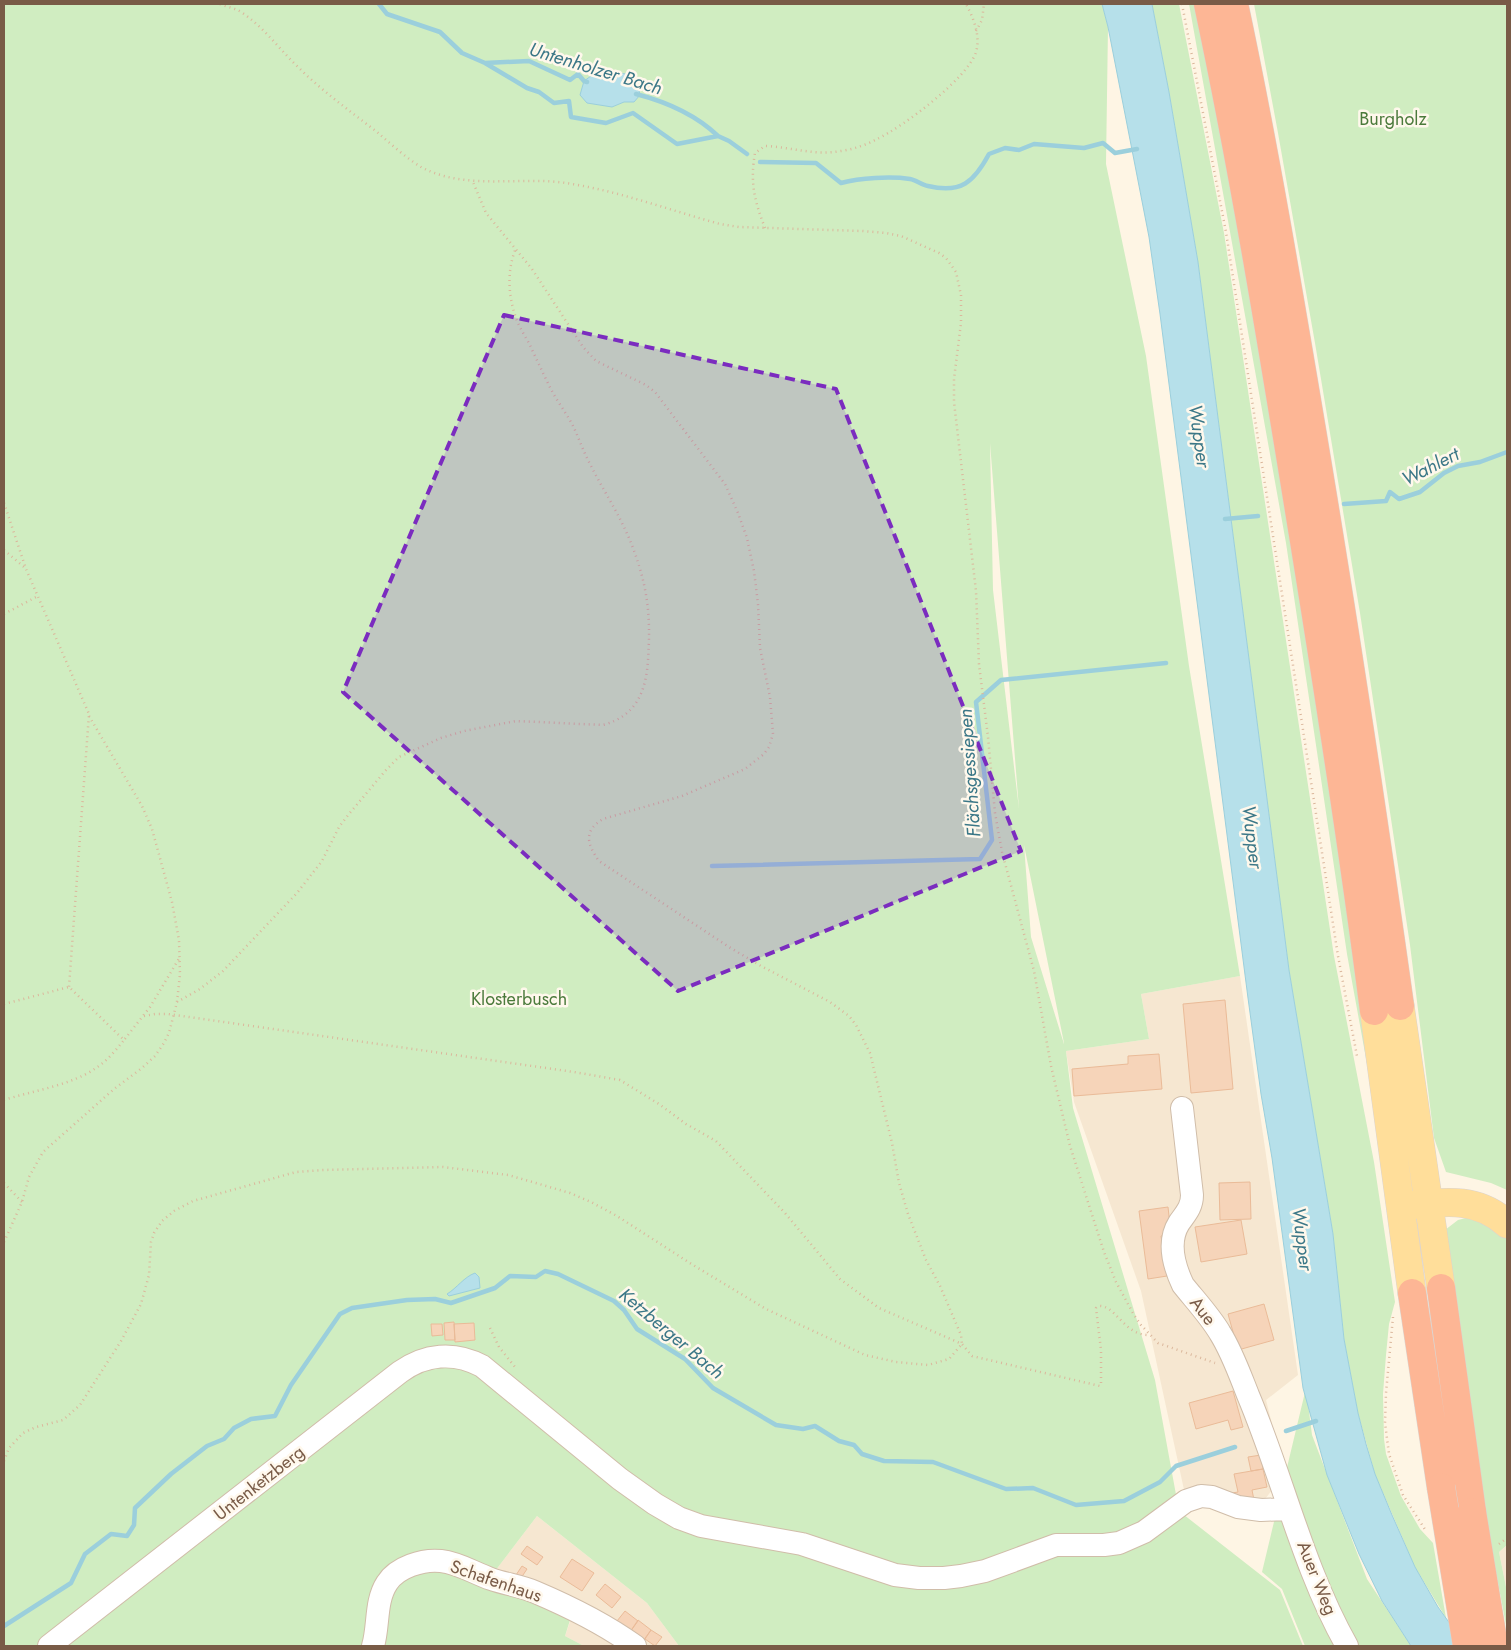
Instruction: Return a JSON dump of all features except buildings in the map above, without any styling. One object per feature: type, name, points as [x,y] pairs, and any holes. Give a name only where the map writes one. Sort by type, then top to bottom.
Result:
[{"type":"highway","points":[[1208,4],[1236,142],[1273,350],[1341,777],[1374,1011]]},
{"type":"highway","points":[[1234,4],[1263,146],[1329,534],[1368,783],[1400,1006]]},
{"type":"highway","points":[[1441,1288],[1472,1512],[1494,1646]]},
{"type":"highway","points":[[1404,1301],[1441,1487],[1467,1646]]},
{"type":"main road","points":[[1400,1006],[1441,1288]]},
{"type":"main road","points":[[1374,1011],[1401,1207],[1404,1301]]},
{"type":"main road","points":[[1401,1207],[1429,1203],[1476,1205],[1493,1213],[1507,1224]]},
{"type":"street","name":"Aue","points":[[1182,1108],[1192,1199],[1189,1210],[1175,1232],[1173,1240],[1176,1264],[1183,1285],[1220,1333],[1262,1427],[1290,1509]]},
{"type":"street","name":"Untenketzberg","points":[[49,1646],[410,1365],[426,1359],[451,1356],[472,1361],[482,1366],[620,1479],[655,1504],[679,1518],[701,1526],[802,1544],[895,1575],[919,1578],[961,1576],[985,1571],[1056,1545],[1104,1545],[1119,1543],[1144,1532],[1186,1502],[1201,1496],[1212,1497],[1238,1508],[1262,1510],[1290,1509]]},
{"type":"street","name":"Auer Weg","points":[[1290,1509],[1326,1604],[1348,1646]]},
{"type":"street","name":"Schafenhaus","points":[[373,1646],[380,1599],[387,1583],[407,1567],[424,1562],[440,1561],[461,1566],[492,1579],[533,1592],[603,1627],[635,1646]]},
{"type":"path","points":[[220,4],[239,10],[261,27],[312,80],[420,166],[440,175],[472,182],[538,180],[567,183],[595,188],[720,224],[739,227],[862,231],[901,236],[939,253],[951,263],[956,272],[962,310],[954,379],[954,402],[976,592],[979,664],[995,813],[1002,852],[1034,971],[1051,1066],[1070,1146],[1104,1252],[1116,1282],[1134,1315],[1158,1343],[1220,1364],[1240,1376]]},
{"type":"path","points":[[766,228],[756,201],[752,174],[755,152],[765,146],[829,153],[854,148],[880,138],[935,99],[964,73],[973,60],[977,50],[976,31],[966,4]]},
{"type":"path","points":[[976,31],[982,20],[984,4]]},
{"type":"path","points":[[1182,4],[1226,232],[1338,956],[1358,1059]]},
{"type":"path","points":[[4,1461],[8,1448],[23,1433],[36,1426],[63,1420],[80,1405],[121,1341],[141,1304],[149,1275],[151,1242],[154,1233],[162,1221],[174,1211],[193,1201],[296,1172],[443,1167],[508,1176],[529,1181],[570,1193],[591,1202],[618,1216],[701,1270],[766,1309],[865,1355],[896,1362],[928,1365],[948,1359],[962,1344],[961,1335],[940,1286],[926,1260],[908,1214],[899,1183],[892,1143],[870,1053],[856,1025],[849,1016],[830,1002],[737,952],[599,861],[590,848],[590,831],[594,824],[603,819],[682,796],[726,778],[756,762],[769,747],[772,734],[771,704],[760,648],[754,571],[747,538],[725,484],[655,392],[646,385],[596,361],[583,347],[532,269],[486,213],[472,182]]},
{"type":"path","points":[[177,1002],[200,989],[223,971],[297,893],[322,861],[339,827],[348,814],[399,757],[441,738],[502,723],[516,721],[603,725],[614,722],[633,709],[645,685],[650,645],[649,612],[640,570],[619,516],[518,324],[514,313],[510,283],[512,262],[516,248]]},
{"type":"path","points":[[4,503],[26,569],[89,714],[142,806],[152,830],[172,902],[180,956],[177,1002],[164,1043],[155,1056],[142,1068],[114,1089],[43,1152],[29,1177],[22,1202],[4,1242]]},
{"type":"path","points":[[4,550],[26,569]]},
{"type":"path","points":[[4,614],[38,596]]},
{"type":"path","points":[[68,987],[89,714]]},
{"type":"path","points":[[4,1100],[60,1083],[90,1071],[108,1058],[144,1016],[180,956]]},
{"type":"path","points":[[4,1004],[68,987]]},
{"type":"path","points":[[68,987],[124,1040]]},
{"type":"path","points":[[144,1016],[155,1014],[173,1015],[620,1080],[659,1104],[686,1124],[716,1141],[786,1213],[840,1279],[879,1308],[962,1344],[972,1356],[1100,1386],[1102,1350],[1096,1308],[1099,1306],[1106,1307],[1131,1330],[1138,1334],[1150,1335]]},
{"type":"path","points":[[4,1183],[22,1202]]},
{"type":"path","points":[[1388,1454],[1385,1424],[1392,1324],[1404,1301]]},
{"type":"highlighted area","points":[[504,315],[836,389],[1021,851],[678,991],[343,692]]},
{"type":"shaded area","points":[[1240,976],[1298,1375],[1266,1400],[1282,1464],[1275,1486],[1259,1507],[1186,1499],[1141,1291],[1074,1102],[1066,1051],[1149,1039],[1141,994]]},
{"type":"shaded area","points":[[537,1516],[647,1603],[679,1646],[584,1646],[565,1636],[574,1610],[492,1575]]},
{"type":"shaded area","points":[[1507,1545],[1507,1592],[1499,1552]]},
{"type":"green space","name":"Klosterbusch","points":[[4,4],[1102,4],[1108,27],[1106,164],[1146,356],[1189,666],[1240,976],[1141,994],[1149,1039],[1066,1051],[1073,1108],[1155,1380],[1179,1511],[1280,1590],[1303,1646],[679,1646],[647,1603],[537,1516],[492,1575],[403,1564],[369,1646],[4,1646]],"holes":[[[990,443],[1019,809],[993,590]],[[1024,845],[1064,1043],[1064,1044],[1031,937]]]},
{"type":"green space","points":[[1152,4],[1179,4],[1224,233],[1334,956],[1374,1162],[1395,1302],[1389,1324],[1383,1394],[1386,1454],[1401,1496],[1420,1529],[1433,1543],[1446,1618],[1415,1567],[1375,1474],[1358,1413],[1344,1339],[1333,1234],[1289,970],[1198,262]]},
{"type":"green space","points":[[1189,4],[1199,4],[1306,623],[1373,1097],[1347,954],[1286,543]]},
{"type":"green space","name":"Burgholz","points":[[1254,4],[1507,4],[1507,1190],[1491,1183],[1446,1172],[1434,1138],[1410,945],[1360,613],[1315,343]]},
{"type":"green space","points":[[1474,1216],[1505,1233],[1507,1241],[1507,1545],[1499,1552],[1507,1592],[1507,1630],[1493,1557],[1481,1508],[1445,1230],[1458,1220]]},
{"type":"green space","points":[[1306,1388],[1312,1435],[1367,1579],[1411,1646],[1305,1646],[1282,1589],[1262,1572]]},
{"type":"green space","points":[[441,1566],[571,1617],[565,1636],[584,1646],[376,1646],[390,1584]]},
{"type":"water","name":"Wupper","points":[[1102,4],[1152,4],[1169,92],[1198,262],[1289,970],[1333,1234],[1344,1339],[1358,1413],[1375,1474],[1415,1567],[1438,1607],[1466,1646],[1411,1646],[1382,1601],[1359,1554],[1327,1475],[1303,1388],[1248,998],[1149,237]]},
{"type":"water","points":[[598,71],[636,75],[640,95],[634,102],[624,102],[612,107],[587,103],[580,95],[584,81]]},
{"type":"water","points":[[475,1273],[479,1277],[480,1288],[449,1296],[447,1294],[467,1277]]},
{"type":"waterway","name":"Untenholzer Bach","points":[[379,4],[387,14],[440,32],[462,53],[485,63],[527,88],[539,92],[554,103],[569,101],[571,117],[606,123],[633,113],[677,144],[718,136],[729,141],[747,154]]},
{"type":"waterway","name":"Untenholzer Bach","points":[[485,63],[529,61],[570,80],[578,74],[587,82]]},
{"type":"waterway","name":"Untenholzer Bach","points":[[636,94],[659,101],[690,115],[718,136]]},
{"type":"waterway","name":"Untenholzer Bach","points":[[760,162],[816,163],[841,183],[866,179],[893,178],[910,179],[928,186],[949,188],[958,187],[972,179],[989,154],[1005,148],[1019,150],[1034,144],[1084,148],[1103,143],[1115,153],[1137,149]]},
{"type":"waterway","name":"Wahlert","points":[[1344,504],[1386,501],[1390,492],[1399,499],[1420,492],[1444,473],[1458,466],[1480,462],[1507,452]]},
{"type":"waterway","name":"Wahlert","points":[[1225,519],[1258,516]]},
{"type":"waterway","name":"Flächsgessiepen","points":[[712,866],[980,859],[992,840],[976,702],[1001,680],[1166,663]]},
{"type":"waterway","name":"Ketzberger Bach","points":[[4,1626],[71,1583],[85,1554],[111,1534],[127,1536],[134,1525],[135,1508],[171,1474],[207,1446],[224,1439],[234,1428],[251,1419],[275,1416],[291,1385],[340,1314],[352,1308],[407,1300],[435,1299],[451,1303],[495,1288],[510,1276],[536,1277],[545,1271],[558,1274],[614,1301],[624,1310],[637,1329],[685,1359],[713,1388],[776,1425],[803,1429],[815,1426],[839,1441],[854,1445],[862,1454],[884,1461],[933,1462],[1006,1489],[1033,1488],[1076,1505],[1124,1501],[1160,1482],[1176,1466],[1235,1447]]},
{"type":"waterway","name":"Ketzberger Bach","points":[[1286,1431],[1316,1421]]}]
